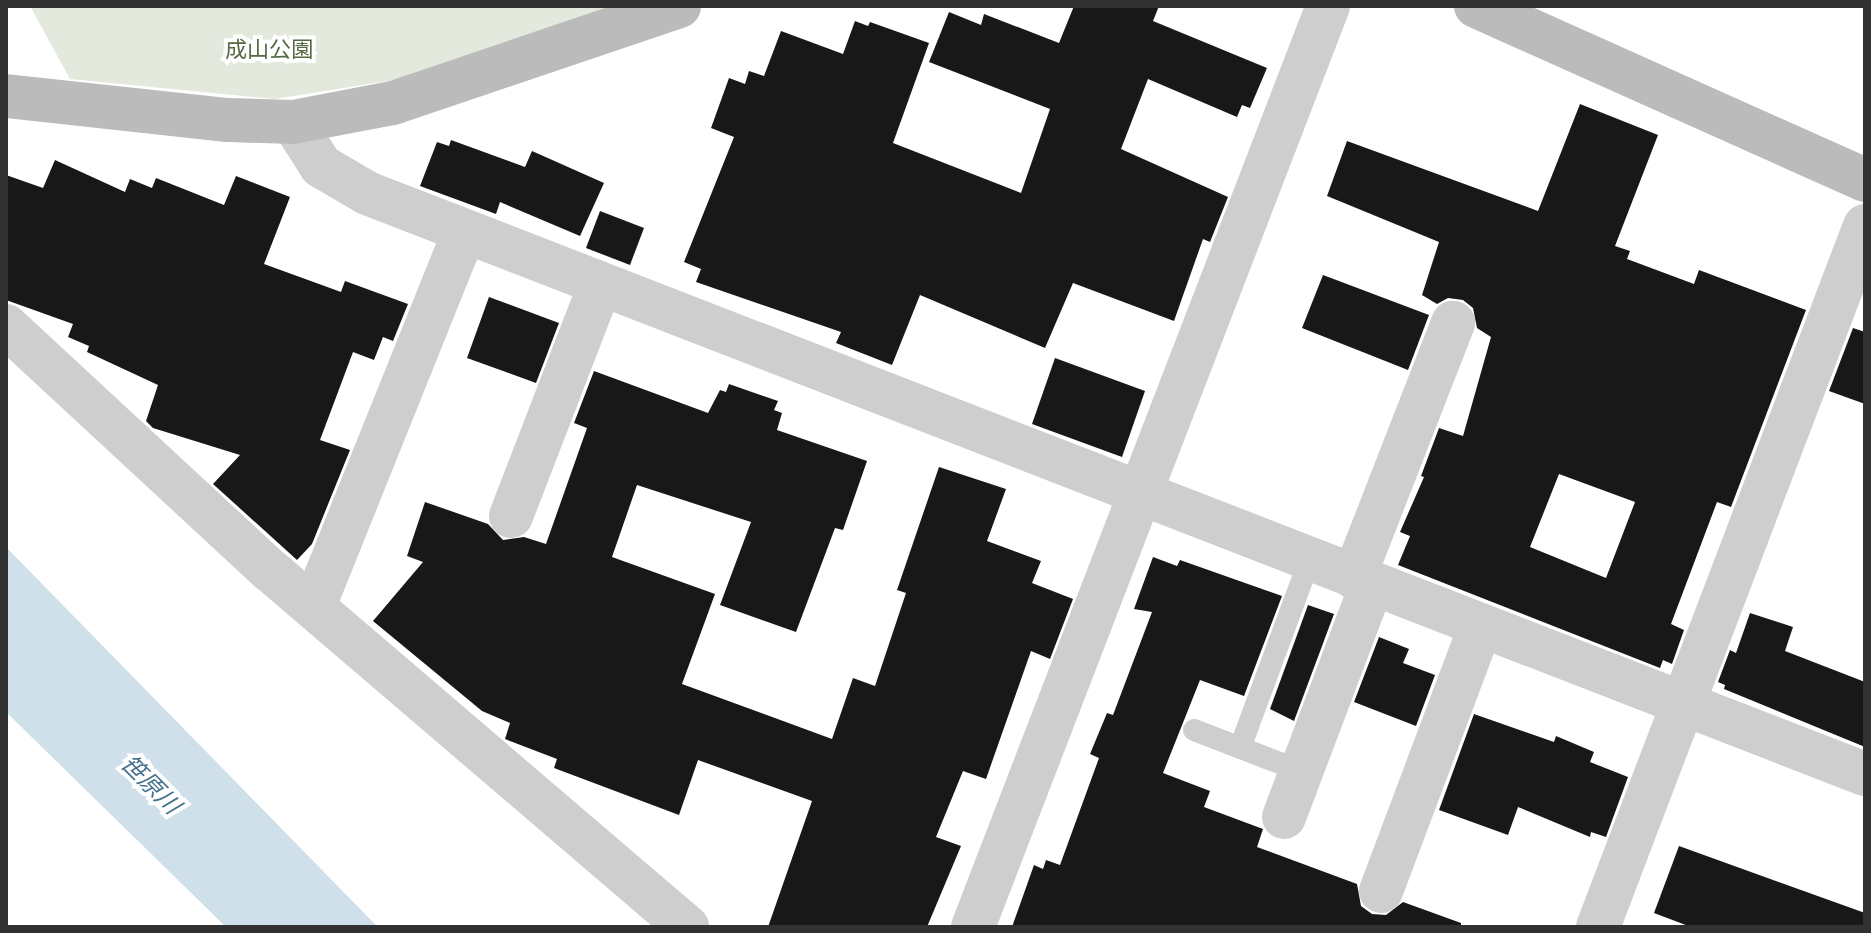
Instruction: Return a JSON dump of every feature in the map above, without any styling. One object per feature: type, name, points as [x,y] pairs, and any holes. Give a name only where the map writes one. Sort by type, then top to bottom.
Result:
[{"type":"street","points":[[6,96],[228,120],[293,122],[393,103],[679,6]]},
{"type":"street","points":[[973,927],[1328,6]]},
{"type":"street","points":[[1476,6],[1865,180]]},
{"type":"street","points":[[293,122],[315,159],[339,180],[464,232],[1865,774]]},
{"type":"street","points":[[1598,927],[1865,226]]},
{"type":"street","points":[[314,606],[464,232]]},
{"type":"street","points":[[511,516],[600,285]]},
{"type":"street","points":[[1284,817],[1453,323]]},
{"type":"street","points":[[6,326],[271,571],[687,927]]},
{"type":"street","points":[[1381,891],[1480,627]]},
{"type":"lane","points":[[1240,748],[1310,559]]},
{"type":"lane","points":[[1194,730],[1282,764]]},
{"type":"green space","name":"成山公園","points":[[30,6],[614,6],[412,77],[275,99],[70,79]]},
{"type":"water","name":"笹原川","points":[[6,547],[378,927],[226,927],[6,712]]},
{"type":"building","points":[[1074,6],[1159,6],[1153,21],[1267,68],[1250,108],[1242,105],[1237,117],[1148,79],[1121,149],[1228,197],[1210,242],[1203,239],[1174,321],[1073,283],[1045,348],[920,295],[892,365],[836,343],[841,332],[696,282],[701,269],[684,262],[734,137],[711,128],[729,78],[745,84],[749,71],[764,76],[781,31],[843,54],[855,21],[868,26],[870,22],[929,43],[893,143],[1021,193],[1050,109],[929,62],[949,12],[981,25],[984,14],[1059,43]]},
{"type":"building","points":[[1580,104],[1658,135],[1615,246],[1630,251],[1627,259],[1694,284],[1699,270],[1806,310],[1731,507],[1717,502],[1671,624],[1684,630],[1672,664],[1663,660],[1660,668],[1398,565],[1410,536],[1400,532],[1424,477],[1421,476],[1439,428],[1463,436],[1491,337],[1477,328],[1473,308],[1463,300],[1448,298],[1437,304],[1422,295],[1439,242],[1327,196],[1347,141],[1538,211]],"holes":[[[1559,474],[1635,502],[1606,578],[1530,547]]]},
{"type":"building","points":[[451,140],[525,167],[532,151],[604,183],[580,236],[500,202],[496,214],[420,186],[437,142],[449,146]]},
{"type":"building","points":[[55,160],[125,192],[130,179],[152,188],[156,178],[224,205],[236,176],[290,197],[264,264],[341,292],[345,281],[408,304],[393,341],[383,337],[374,360],[353,352],[320,440],[350,450],[312,544],[297,560],[213,484],[240,455],[153,428],[146,421],[158,385],[87,352],[89,346],[68,337],[73,324],[6,300],[6,175],[43,188]]},
{"type":"building","points":[[600,211],[644,228],[630,265],[586,248]]},
{"type":"building","points":[[1323,275],[1429,315],[1408,370],[1302,328]]},
{"type":"building","points":[[489,297],[559,323],[536,383],[467,358]]},
{"type":"building","points":[[1853,328],[1865,332],[1865,404],[1829,391]]},
{"type":"building","points":[[1055,358],[1145,391],[1122,457],[1032,424]]},
{"type":"building","points":[[594,371],[708,413],[720,390],[726,392],[729,384],[778,401],[774,410],[782,413],[777,430],[867,461],[843,530],[835,528],[796,632],[720,605],[751,522],[637,485],[612,557],[715,594],[682,684],[832,739],[853,678],[875,686],[906,593],[897,590],[939,467],[1006,489],[987,541],[1041,561],[1032,583],[1073,599],[1050,659],[1031,651],[986,779],[963,771],[936,837],[961,846],[927,927],[768,927],[812,801],[698,760],[679,815],[554,768],[557,759],[505,739],[510,723],[482,711],[373,621],[423,562],[407,556],[425,502],[488,524],[503,540],[524,537],[546,544],[587,428],[574,423]]},
{"type":"building","points":[[1153,557],[1177,566],[1180,560],[1282,596],[1244,696],[1200,680],[1163,773],[1210,791],[1204,807],[1263,829],[1257,847],[1357,884],[1361,906],[1372,914],[1386,915],[1403,902],[1461,923],[1461,927],[1012,927],[1034,865],[1043,869],[1046,860],[1060,865],[1099,758],[1090,754],[1107,713],[1113,715],[1152,612],[1134,609]]},
{"type":"building","points":[[1308,605],[1334,614],[1294,721],[1270,709]]},
{"type":"building","points":[[1750,613],[1793,627],[1785,651],[1865,682],[1865,747],[1724,689],[1725,685],[1718,682],[1730,650],[1736,653]]},
{"type":"building","points":[[1379,637],[1409,649],[1403,663],[1435,675],[1416,726],[1354,702]]},
{"type":"building","points":[[1474,714],[1554,742],[1556,736],[1594,752],[1590,762],[1628,777],[1606,837],[1591,832],[1590,837],[1518,807],[1508,835],[1439,810]]},
{"type":"building","points":[[1679,846],[1865,913],[1865,927],[1691,927],[1654,913]]}]
